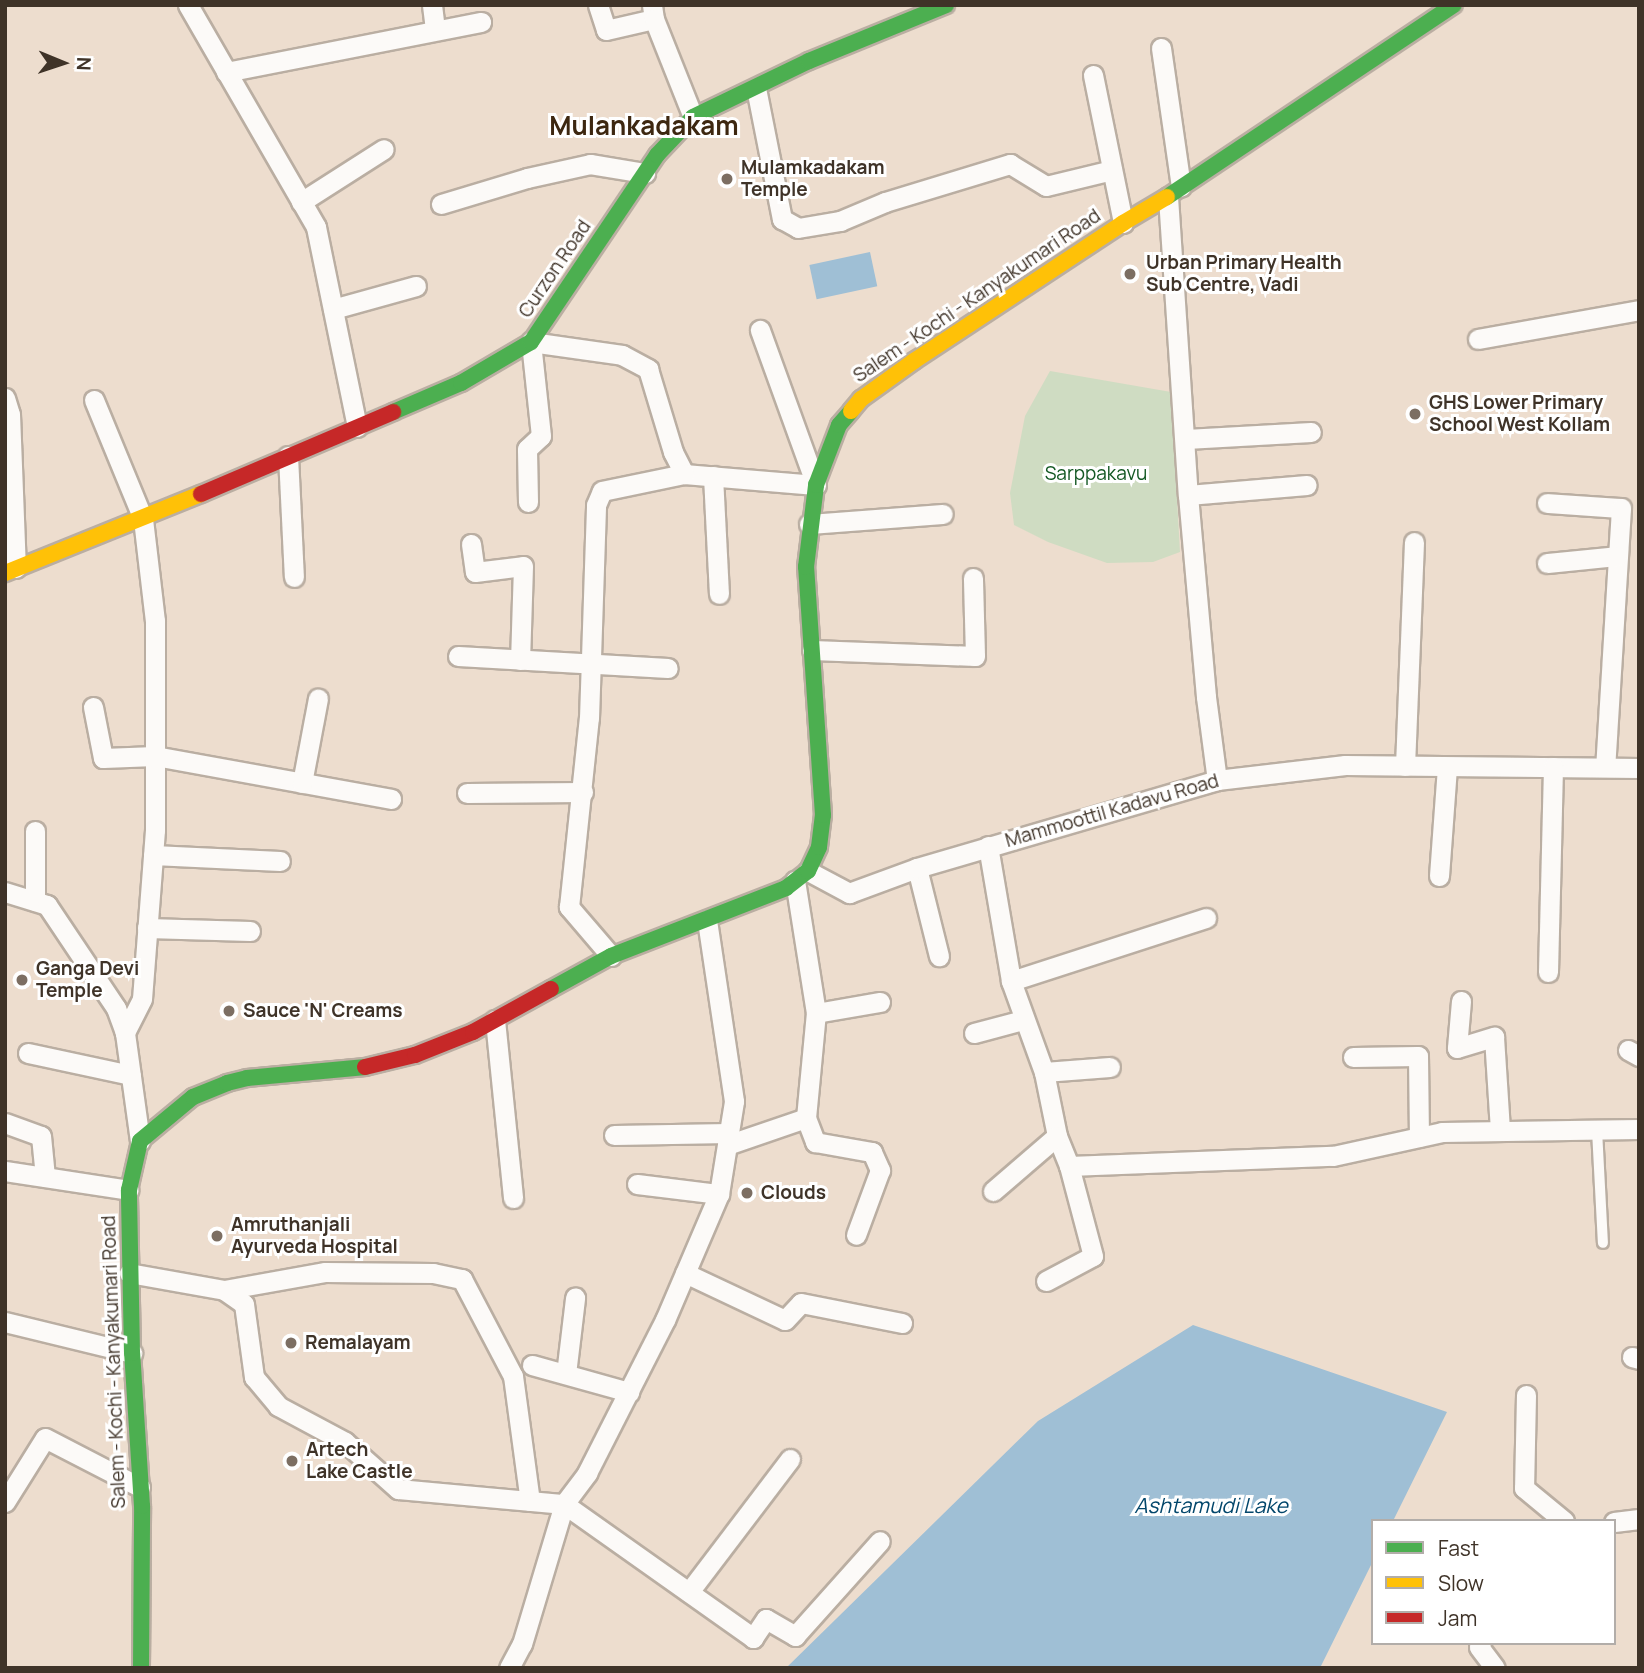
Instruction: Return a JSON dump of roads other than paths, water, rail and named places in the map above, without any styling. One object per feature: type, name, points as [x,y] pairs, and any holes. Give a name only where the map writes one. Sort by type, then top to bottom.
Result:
[{"type":"main road","name":"Curzon Road","points":[[11,570],[143,519],[461,383],[531,342],[657,155],[693,117],[809,61],[946,5]]},
{"type":"main road","name":"Salem - Kochi - Kanyakumari Road","points":[[801,876],[820,847],[823,815],[806,567],[809,524],[816,485],[839,425],[861,399],[1454,5]]},
{"type":"main road","points":[[140,1141],[193,1097],[227,1083],[247,1078],[357,1069],[415,1055],[495,1020],[611,956],[786,888],[801,876]]},
{"type":"main road","name":"Salem - Kochi - Kanyakumari Road","points":[[140,1141],[129,1190],[132,1353],[140,1487],[141,1668]]},
{"type":"street","points":[[188,5],[316,227],[357,427]]},
{"type":"street","points":[[432,5],[435,30]]},
{"type":"street","points":[[598,5],[606,30],[653,12],[693,117]]},
{"type":"street","points":[[226,72],[481,22]]},
{"type":"street","points":[[1161,48],[1175,192],[1188,495],[1206,697],[1217,780]]},
{"type":"street","points":[[1093,75],[1123,223]]},
{"type":"street","points":[[756,88],[782,219],[798,228],[840,221],[885,202],[1010,164],[1046,186],[1112,170]]},
{"type":"street","points":[[301,202],[384,149]]},
{"type":"street","points":[[440,204],[563,168],[590,164],[645,173]]},
{"type":"street","points":[[333,309],[416,286]]},
{"type":"street","points":[[1478,339],[1639,310]]},
{"type":"street","points":[[611,956],[569,907],[570,875],[583,792],[591,664],[596,505],[602,491],[684,474],[816,485],[760,330]]},
{"type":"street","points":[[528,502],[527,449],[541,436],[531,342],[622,355],[648,369],[673,452],[684,474]]},
{"type":"street","points":[[5,398],[10,414],[11,570]]},
{"type":"street","points":[[94,400],[143,519],[155,621],[153,855],[142,999],[125,1033]]},
{"type":"street","points":[[1186,439],[1311,432]]},
{"type":"street","points":[[288,456],[294,577]]},
{"type":"street","points":[[713,477],[719,594]]},
{"type":"street","points":[[1188,495],[1307,485]]},
{"type":"street","points":[[1547,503],[1620,509],[1605,767]]},
{"type":"street","points":[[809,524],[943,514]]},
{"type":"street","points":[[1405,766],[1414,542]]},
{"type":"street","points":[[471,544],[475,572],[523,566],[520,660]]},
{"type":"street","points":[[1547,562],[1617,556]]},
{"type":"street","points":[[812,650],[975,656],[973,578]]},
{"type":"street","points":[[458,656],[668,668]]},
{"type":"street","points":[[302,783],[318,698]]},
{"type":"street","points":[[93,707],[103,758],[155,756],[391,799]]},
{"type":"street","name":"Mammoottil Kadavu Road","points":[[801,876],[849,893],[916,868],[1217,780],[1345,765],[1639,768]]},
{"type":"street","points":[[1548,972],[1553,767]]},
{"type":"street","points":[[1439,876],[1447,768]]},
{"type":"street","points":[[467,793],[583,792]]},
{"type":"street","points":[[35,831],[35,901]]},
{"type":"street","points":[[988,846],[1011,981],[1044,1072],[1057,1136],[1069,1166],[1093,1256],[1046,1281]]},
{"type":"street","points":[[153,855],[280,861]]},
{"type":"street","points":[[916,868],[939,956]]},
{"type":"street","points":[[801,876],[816,1013],[806,1118],[815,1142],[872,1152],[880,1170],[856,1235]]},
{"type":"street","points":[[5,892],[47,905],[116,1008],[125,1033],[140,1141]]},
{"type":"street","points":[[1011,981],[1206,918]]},
{"type":"street","points":[[509,1668],[522,1644],[564,1504],[587,1473],[629,1392],[719,1194],[734,1101],[707,920]]},
{"type":"street","points":[[147,928],[250,931]]},
{"type":"street","points":[[1461,1001],[1457,1048],[1494,1037],[1500,1131]]},
{"type":"street","points":[[816,1013],[880,1002]]},
{"type":"street","points":[[495,1020],[513,1198]]},
{"type":"street","points":[[974,1033],[1023,1020]]},
{"type":"street","points":[[28,1053],[131,1075]]},
{"type":"street","points":[[1353,1057],[1418,1056],[1419,1137]]},
{"type":"street","points":[[1044,1072],[1110,1067]]},
{"type":"street","points":[[614,1135],[728,1139],[806,1118]]},
{"type":"street","points":[[5,1122],[41,1136],[45,1177]]},
{"type":"street","points":[[1069,1166],[1333,1156],[1443,1132],[1639,1129]]},
{"type":"street","points":[[993,1191],[1057,1136]]},
{"type":"street","points":[[5,1171],[129,1190]]},
{"type":"street","points":[[637,1184],[719,1194]]},
{"type":"street","points":[[130,1273],[224,1290],[325,1272],[433,1273],[462,1279],[513,1376],[530,1501]]},
{"type":"street","points":[[685,1273],[785,1320],[801,1303],[902,1323]]},
{"type":"street","points":[[224,1290],[244,1304],[254,1377],[278,1406],[345,1442],[398,1489],[564,1504],[753,1637],[766,1619],[795,1636],[880,1541]]},
{"type":"street","points":[[566,1374],[575,1298]]},
{"type":"street","points":[[5,1322],[132,1353]]},
{"type":"street","points":[[532,1365],[629,1392]]},
{"type":"street","points":[[1526,1395],[1524,1489],[1562,1519]]},
{"type":"street","points":[[5,1502],[45,1438],[140,1487]]},
{"type":"street","points":[[689,1592],[790,1459]]},
{"type":"street","points":[[1616,1522],[1639,1518]]},
{"type":"street","points":[[1480,1645],[1495,1668]]},
{"type":"lane","points":[[1597,1130],[1604,1243]]},
{"type":"water","points":[[870,252],[877,286],[817,299],[809,265]]},
{"type":"water","name":"Ashtamudi Lake","points":[[1193,1325],[1447,1412],[1394,1519],[1371,1519],[1371,1565],[1320,1668],[786,1668],[1038,1421]]},
{"type":"place","name":"Mulamkadakam Temple","points":[[727,179]]},
{"type":"place","name":"Urban Primary Health Sub Centre, Vadi","points":[[1130,274]]},
{"type":"place","name":"GHS Lower Primary School West Kollam","points":[[1415,414]]},
{"type":"place","name":"Ganga Devi Temple","points":[[22,980]]},
{"type":"place","name":"Sauce 'N' Creams","points":[[229,1011]]},
{"type":"place","name":"Clouds","points":[[747,1193]]},
{"type":"place","name":"Amruthanjali Ayurveda Hospital","points":[[217,1236]]},
{"type":"place","name":"Remalayam","points":[[291,1343]]},
{"type":"place","name":"Artech Lake Castle","points":[[292,1461]]},
{"type":"district","name":"Mulankadakam","points":[[644,126]]},
{"type":"park label","name":"Sarppakavu","points":[[1096,474]]}]
